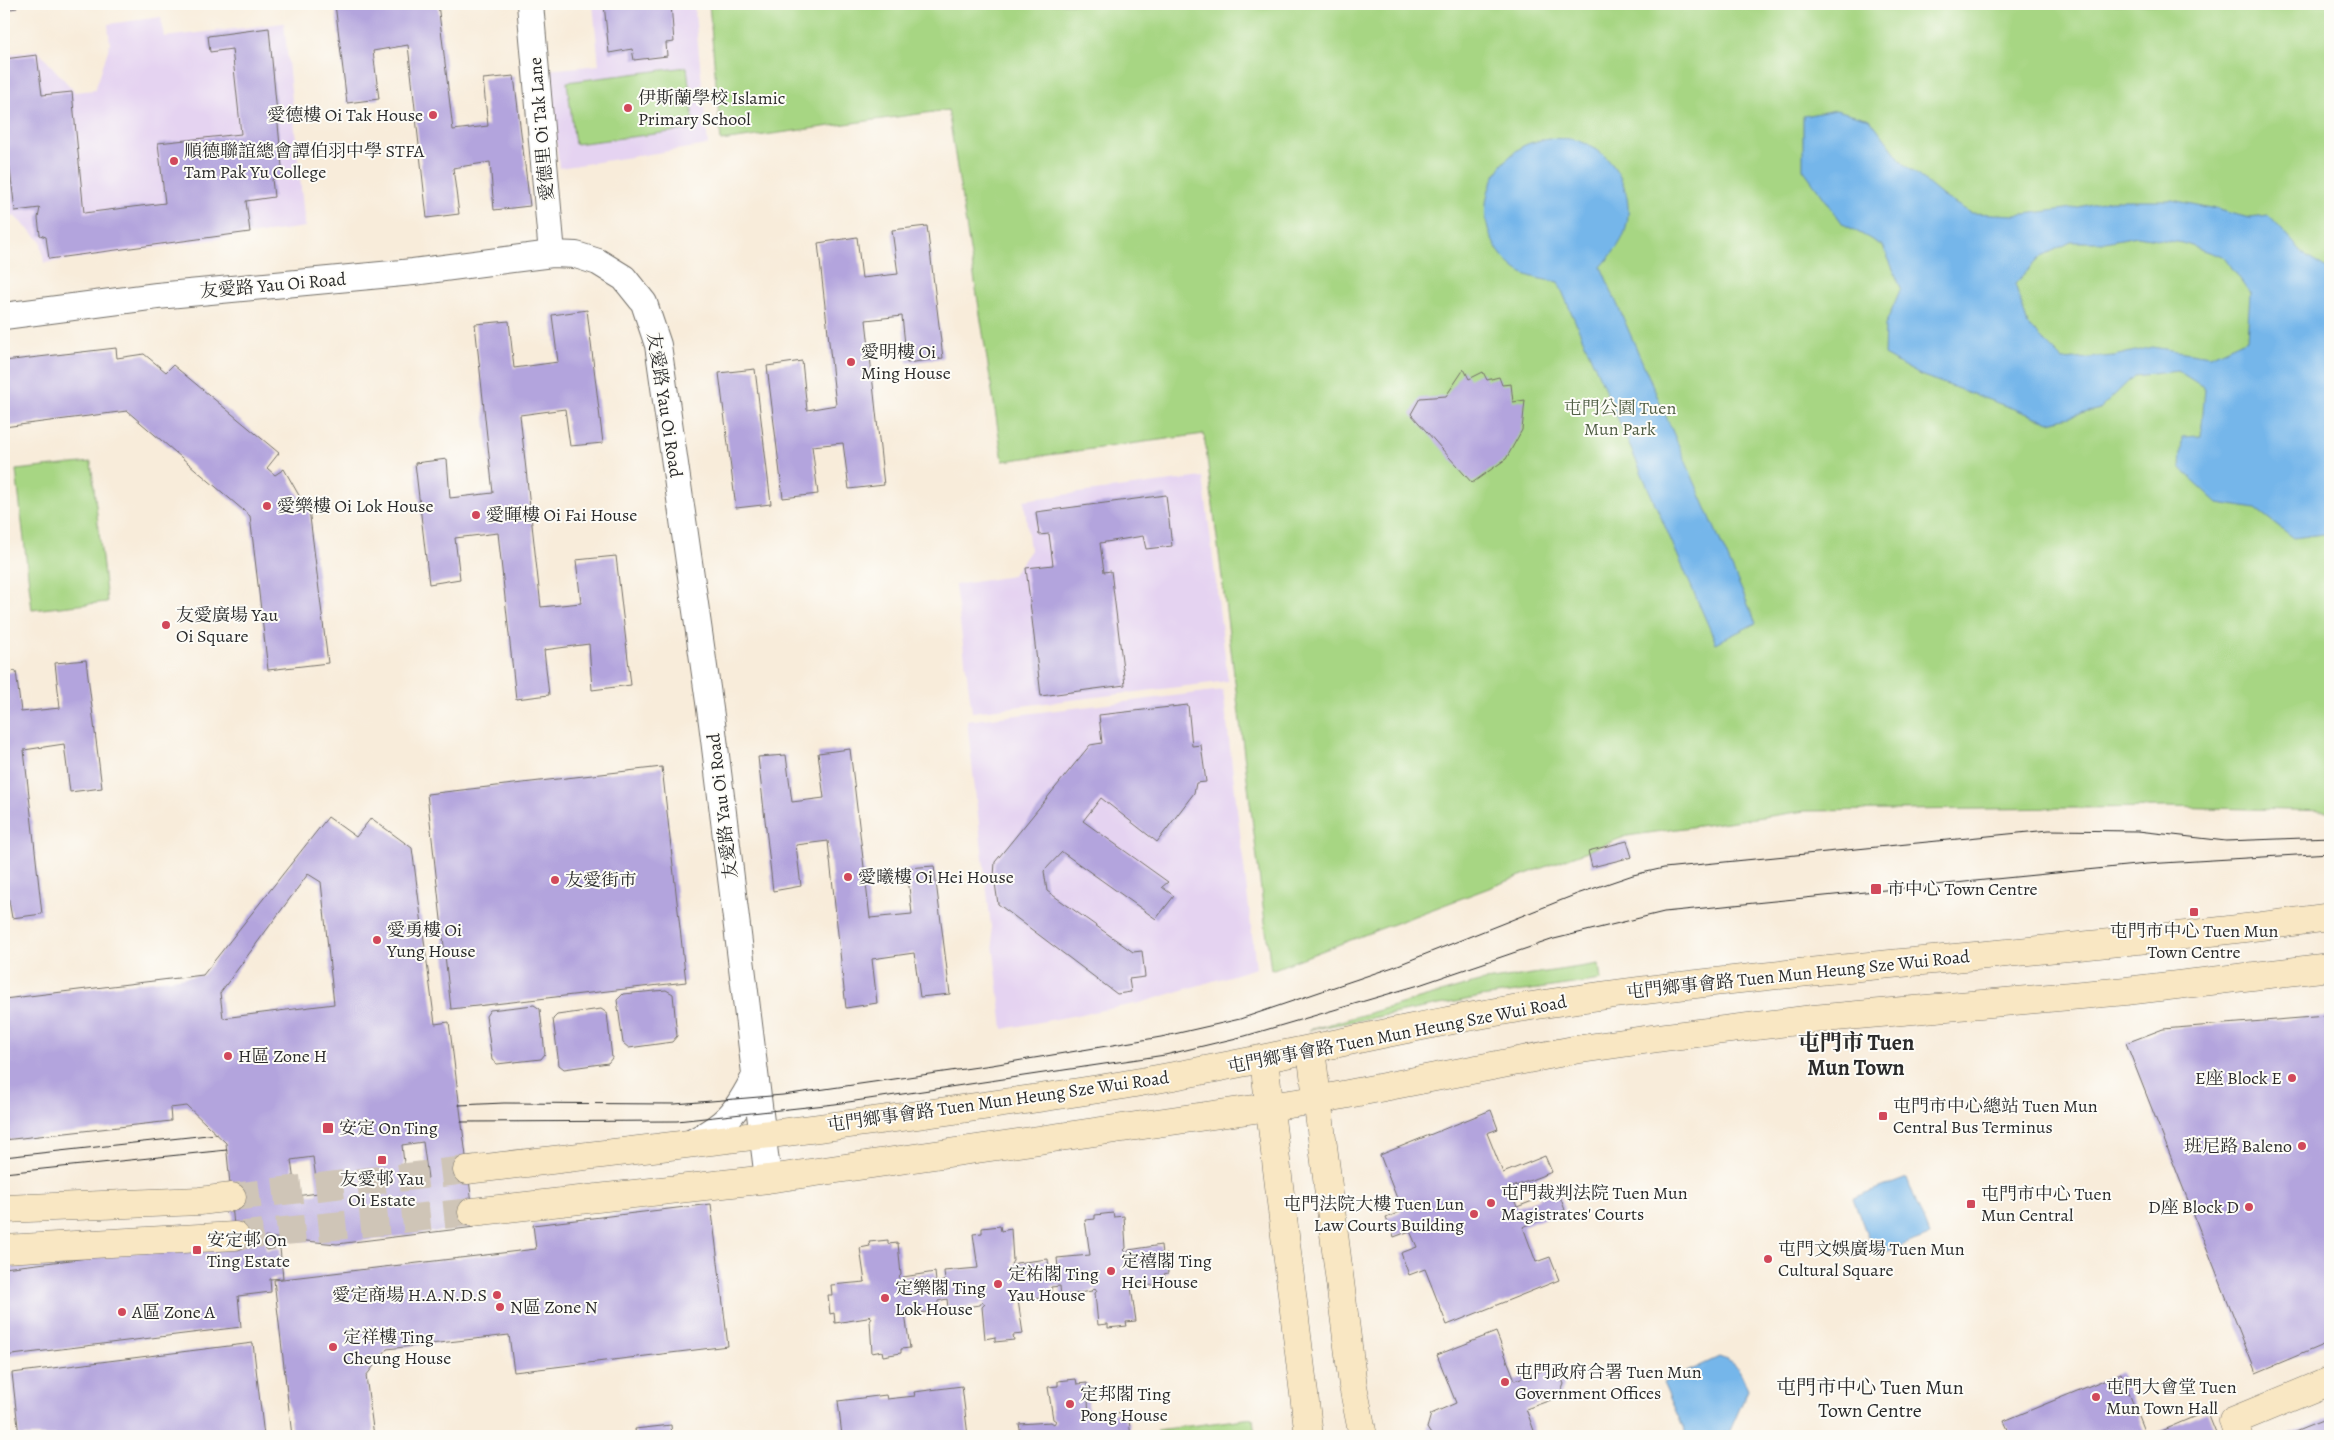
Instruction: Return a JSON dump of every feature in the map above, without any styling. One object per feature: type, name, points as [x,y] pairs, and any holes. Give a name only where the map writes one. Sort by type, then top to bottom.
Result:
[{"type":"main road","name":"屯門鄉事會路 Tuen Mun Heung Sze Wui Road","points":[[467,1170],[762,1135],[1096,1089],[1264,1060],[1485,1013],[1682,985],[2145,939],[2330,917]]},
{"type":"main road","points":[[472,1212],[768,1179],[1317,1100],[1574,1050],[1665,1037],[1812,1019],[2126,991],[2330,967]]},
{"type":"main road","points":[[1311,1050],[1353,1386],[1363,1436]]},
{"type":"main road","points":[[1264,1060],[1309,1436]]},
{"type":"main road","points":[[4,1209],[200,1201],[232,1197]]},
{"type":"main road","points":[[4,1248],[235,1236]]},
{"type":"main road","points":[[2235,1428],[2330,1381]]},
{"type":"main road","points":[[1353,1386],[1371,1436]]},
{"type":"street","name":"愛德里 Oi Tak Lane","points":[[530,4],[552,254]]},
{"type":"street","name":"友愛路 Yau Oi Road","points":[[4,316],[157,296],[413,272],[552,254],[576,255],[598,262],[624,278],[644,303],[653,324],[659,353],[712,723],[768,1179]]},
{"type":"street","points":[[691,1143],[715,1130],[732,1115],[755,1076]]},
{"type":"shaded area","name":"伊斯蘭學校 Islamic Primary School","points":[[593,4],[694,4],[708,145],[559,168],[549,70],[599,65]]},
{"type":"shaded area","name":"順德聯誼總會譚伯羽中學 STFA Tam Pak Yu College","points":[[161,17],[164,37],[284,23],[305,227],[44,263],[41,241],[13,215],[4,227],[4,55],[37,50],[75,92],[95,90],[110,44],[108,24]]},
{"type":"shaded area","points":[[1203,477],[1228,681],[972,712],[955,585],[1012,576],[1030,550],[1024,500]]},
{"type":"shaded area","points":[[1223,690],[1256,968],[1140,1003],[1003,1029],[967,721]]},
{"type":"green space","name":"屯門公園 Tuen Mun Park","points":[[709,4],[2330,4],[2330,811],[2166,807],[1805,811],[1627,836],[1271,970],[1204,434],[1003,461],[948,110],[721,141]]},
{"type":"green space","points":[[687,67],[694,129],[575,144],[567,82]]},
{"type":"green space","points":[[91,462],[107,602],[32,610],[16,470]]},
{"type":"green space","points":[[1599,964],[1601,980],[1481,997],[1309,1030],[1479,982]]},
{"type":"green space","points":[[1253,1418],[1255,1436],[1157,1436],[1157,1430]]},
{"type":"water","points":[[1836,110],[1870,119],[1904,164],[1944,197],[1971,213],[2016,215],[2074,208],[2110,200],[2172,200],[2249,218],[2269,216],[2307,257],[2330,271],[2330,533],[2294,538],[2256,509],[2218,503],[2180,468],[2182,437],[2201,436],[2205,388],[2178,371],[2134,376],[2100,409],[2050,422],[1920,375],[1884,355],[1885,325],[1901,288],[1883,246],[1843,224],[1803,169],[1803,116]],"holes":[[[2137,236],[2183,243],[2225,258],[2250,293],[2247,339],[2210,356],[2152,347],[2114,356],[2063,360],[2028,325],[2015,284],[2042,256],[2071,242],[2105,242]]]},
{"type":"water","points":[[1548,138],[1571,139],[1585,143],[1598,151],[1609,160],[1624,185],[1628,214],[1626,228],[1619,244],[1601,267],[1756,623],[1716,643],[1558,282],[1534,277],[1517,270],[1499,252],[1491,237],[1486,220],[1486,204],[1490,187],[1497,172],[1508,158],[1523,146]]},
{"type":"water","points":[[1907,1178],[1929,1235],[1875,1256],[1853,1198]]},
{"type":"water","points":[[1719,1357],[1731,1362],[1738,1369],[1748,1390],[1728,1435],[1687,1436],[1663,1383]]},
{"type":"building","points":[[4,4],[17,4],[17,8],[4,10]]},
{"type":"building","name":"愛德樓 Oi Tak House","points":[[335,4],[367,4],[367,8],[402,4],[438,4],[453,130],[488,126],[483,79],[514,76],[530,206],[494,210],[490,162],[453,168],[459,214],[427,218],[408,45],[373,51],[379,99],[347,103]]},
{"type":"building","points":[[604,4],[671,4],[674,42],[666,43],[667,56],[634,60],[632,49],[609,53]]},
{"type":"building","name":"順德聯誼總會譚伯羽中學 STFA Tam Pak Yu College","points":[[269,28],[283,178],[272,179],[274,197],[246,201],[250,232],[49,259],[46,237],[40,235],[38,218],[40,208],[15,211],[4,120],[4,59],[37,55],[42,95],[72,92],[84,213],[165,203],[158,143],[241,134],[232,49],[210,52],[208,36]]},
{"type":"building","name":"愛明樓 Oi Ming House","points":[[927,226],[943,358],[907,363],[902,316],[866,320],[884,485],[849,489],[843,443],[812,446],[818,494],[783,498],[767,366],[802,361],[807,410],[836,405],[818,243],[857,237],[862,278],[898,274],[892,230]]},
{"type":"building","name":"愛暉樓 Oi Fai House","points":[[587,310],[603,443],[570,446],[565,409],[520,415],[541,607],[581,603],[576,560],[616,556],[631,685],[592,690],[589,644],[544,650],[549,695],[516,699],[498,533],[455,538],[460,579],[429,584],[415,463],[447,459],[450,498],[493,493],[475,324],[509,321],[514,368],[558,362],[552,315]]},
{"type":"building","name":"愛樂樓 Oi Lok House","points":[[116,348],[117,358],[144,354],[166,372],[173,365],[279,453],[267,468],[275,475],[284,469],[301,499],[292,503],[303,512],[309,509],[328,663],[268,670],[250,516],[127,411],[4,427],[4,361]]},
{"type":"building","points":[[755,369],[771,504],[736,508],[719,373]]},
{"type":"building","points":[[1464,369],[1469,379],[1483,372],[1487,380],[1499,377],[1502,385],[1511,384],[1513,402],[1525,400],[1522,430],[1506,459],[1472,483],[1411,414],[1420,398],[1446,396]]},
{"type":"building","points":[[1166,495],[1172,546],[1146,549],[1143,536],[1100,543],[1104,572],[1111,571],[1125,685],[1041,696],[1026,568],[1053,565],[1049,534],[1039,535],[1036,512]]},
{"type":"building","points":[[86,660],[102,788],[70,792],[64,744],[24,750],[42,914],[12,918],[4,872],[4,673],[16,671],[21,712],[60,708],[55,663]]},
{"type":"building","points":[[1188,705],[1192,746],[1201,745],[1206,782],[1196,783],[1194,793],[1157,842],[1101,798],[1083,821],[1168,882],[1162,887],[1174,896],[1156,919],[1062,852],[1044,871],[1047,891],[1133,952],[1142,951],[1145,977],[1129,979],[1131,992],[1117,994],[998,904],[994,876],[995,862],[1090,745],[1102,743],[1099,715]]},
{"type":"building","name":"愛曦樓 Oi Hei House","points":[[850,749],[870,918],[912,914],[907,868],[934,866],[950,994],[920,997],[914,953],[872,959],[877,1003],[846,1008],[828,841],[796,845],[801,886],[773,891],[758,757],[786,755],[792,802],[824,798],[818,753]]},
{"type":"building","points":[[662,767],[686,982],[451,1009],[427,794]]},
{"type":"building","name":"H區 Zone H","points":[[328,817],[356,837],[371,818],[412,848],[435,1024],[449,1022],[475,1227],[337,1244],[265,1237],[266,1250],[280,1248],[283,1278],[270,1279],[271,1292],[238,1296],[241,1327],[4,1356],[4,1268],[238,1240],[235,1236],[226,1143],[187,1106],[170,1108],[171,1121],[4,1140],[4,999],[203,975]],"holes":[[[308,874],[321,882],[334,1004],[223,1018],[220,993]],[[423,1142],[428,1178],[406,1181],[402,1145]],[[313,1157],[318,1193],[296,1196],[291,1160]]]},
{"type":"building","points":[[1627,841],[1632,857],[1592,867],[1588,851]]},
{"type":"building","points":[[666,990],[673,994],[677,1036],[672,1042],[629,1048],[623,1043],[617,1000],[623,994]]},
{"type":"building","points":[[534,1005],[540,1009],[545,1054],[541,1059],[497,1064],[492,1060],[486,1016],[490,1010]]},
{"type":"building","points":[[601,1009],[607,1013],[612,1058],[608,1063],[564,1069],[559,1065],[553,1019],[557,1015]]},
{"type":"building","points":[[2326,1016],[2330,1026],[2330,1342],[2256,1373],[2126,1043],[2163,1029]]},
{"type":"building","name":"屯門法院大樓 Tuen Lun Law Courts Building","points":[[1491,1110],[1498,1129],[1487,1133],[1503,1173],[1545,1156],[1552,1172],[1510,1188],[1517,1207],[1558,1191],[1565,1210],[1523,1227],[1536,1262],[1550,1257],[1559,1280],[1447,1325],[1425,1269],[1409,1275],[1401,1253],[1417,1247],[1410,1231],[1394,1237],[1386,1218],[1402,1211],[1380,1155]]},
{"type":"building","name":"N區 Zone N","points":[[711,1204],[728,1346],[514,1372],[509,1335],[387,1349],[366,1376],[374,1436],[292,1436],[274,1280],[536,1249],[533,1225]]},
{"type":"building","points":[[1113,1213],[1114,1217],[1124,1216],[1126,1248],[1124,1250],[1127,1253],[1129,1250],[1161,1245],[1162,1255],[1166,1254],[1168,1273],[1164,1274],[1165,1284],[1131,1287],[1136,1321],[1126,1322],[1127,1326],[1108,1328],[1108,1324],[1098,1325],[1095,1293],[1097,1291],[1095,1288],[1092,1291],[1061,1296],[1060,1286],[1051,1287],[1052,1297],[1018,1300],[1023,1334],[1013,1335],[1014,1340],[995,1342],[995,1337],[985,1339],[982,1307],[985,1304],[982,1302],[980,1305],[948,1309],[947,1299],[938,1301],[939,1311],[905,1314],[910,1348],[901,1349],[901,1353],[883,1356],[882,1351],[872,1353],[870,1321],[872,1318],[869,1315],[867,1318],[835,1323],[834,1313],[830,1314],[828,1295],[832,1295],[831,1285],[865,1282],[860,1248],[870,1246],[869,1242],[888,1240],[888,1244],[898,1243],[901,1275],[899,1277],[901,1280],[903,1277],[935,1272],[936,1282],[945,1281],[944,1271],[978,1268],[973,1234],[982,1233],[982,1228],[1000,1226],[1001,1231],[1011,1229],[1013,1261],[1011,1264],[1014,1266],[1016,1263],[1048,1259],[1049,1269],[1058,1268],[1057,1258],[1090,1255],[1085,1220],[1095,1219],[1095,1215]]},
{"type":"building","name":"屯門政府合署 Tuen Mun Government Offices","points":[[1496,1332],[1515,1380],[1550,1368],[1559,1373],[1564,1384],[1559,1397],[1526,1409],[1536,1436],[1432,1436],[1427,1428],[1431,1414],[1456,1403],[1437,1355]]},
{"type":"building","name":"A區 Zone A","points":[[253,1343],[264,1436],[19,1436],[12,1373]]},
{"type":"building","name":"屯門大會堂 Tuen Mun Town Hall","points":[[2121,1373],[2146,1436],[2011,1436],[2004,1421]]},
{"type":"building","name":"定邦閣 Ting Pong House","points":[[1076,1379],[1077,1384],[1087,1383],[1089,1417],[1124,1412],[1125,1422],[1129,1421],[1131,1436],[1014,1436],[1021,1434],[1019,1424],[1051,1422],[1054,1424],[1056,1421],[1053,1419],[1048,1387],[1058,1386],[1058,1381]]},
{"type":"building","points":[[962,1386],[968,1436],[842,1436],[838,1401],[886,1395],[887,1399],[915,1396],[914,1392]]},
{"type":"building","name":"屯門大會堂 Tuen Mun Town Hall","points":[[2207,1411],[2217,1436],[2149,1436],[2191,1418]]},
{"type":"building","points":[[2330,1418],[2330,1436],[2285,1436],[2307,1427]]},
{"type":"building","points":[[671,1425],[672,1436],[636,1436],[635,1429]]},
{"type":"tunnel","points":[[232,1197],[467,1170]]},
{"type":"tunnel","points":[[235,1236],[472,1212]]},
{"type":"tram line","points":[[459,1105],[504,1103],[675,1104],[783,1095],[992,1065],[1161,1037],[1240,1019],[1393,967],[1577,894],[1633,875],[1664,868],[2049,830],[2138,831],[2226,841],[2330,837]]},
{"type":"tram line","points":[[461,1122],[677,1121],[835,1104],[1165,1055],[1245,1036],[1419,985],[1554,939],[1664,912],[2146,864],[2330,853]]},
{"type":"tram line","points":[[4,1157],[217,1134]]},
{"type":"tram line","points":[[4,1173],[227,1150]]},
{"type":"place","name":"伊斯蘭學校 Islamic Primary School","points":[[628,108]]},
{"type":"place","name":"愛德樓 Oi Tak House","points":[[433,115]]},
{"type":"place","name":"順德聯誼總會譚伯羽中學 STFA Tam Pak Yu College","points":[[174,161]]},
{"type":"place","name":"愛明樓 Oi Ming House","points":[[851,362]]},
{"type":"place","name":"愛樂樓 Oi Lok House","points":[[267,506]]},
{"type":"place","name":"愛暉樓 Oi Fai House","points":[[476,515]]},
{"type":"place","name":"友愛廣場 Yau Oi Square","points":[[166,625]]},
{"type":"place","name":"愛曦樓 Oi Hei House","points":[[848,877]]},
{"type":"place","name":"友愛街市","points":[[555,880]]},
{"type":"place","name":"市中心 Town Centre","points":[[1876,889]]},
{"type":"place","name":"屯門市中心 Tuen Mun Town Centre","points":[[2194,912]]},
{"type":"place","name":"愛勇樓 Oi Yung House","points":[[377,940]]},
{"type":"place","name":"H區 Zone H","points":[[228,1056]]},
{"type":"place","name":"E座 Block E","points":[[2292,1078]]},
{"type":"place","name":"屯門市中心總站 Tuen Mun Central Bus Terminus","points":[[1883,1116]]},
{"type":"place","name":"安定 On Ting","points":[[328,1128]]},
{"type":"place","name":"班尼路 Baleno","points":[[2302,1146]]},
{"type":"place","name":"友愛邨 Yau Oi Estate","points":[[382,1160]]},
{"type":"place","name":"屯門裁判法院 Tuen Mun Magistrates' Courts","points":[[1491,1203]]},
{"type":"place","name":"屯門市中心 Tuen Mun Central","points":[[1971,1204]]},
{"type":"place","name":"D座 Block D","points":[[2249,1207]]},
{"type":"place","name":"屯門法院大樓 Tuen Lun Law Courts Building","points":[[1474,1214]]},
{"type":"place","name":"安定邨 On Ting Estate","points":[[197,1250]]},
{"type":"place","name":"屯門文娛廣場 Tuen Mun Cultural Square","points":[[1768,1259]]},
{"type":"place","name":"定禧閣 Ting Hei House","points":[[1111,1271]]},
{"type":"place","name":"定祐閣 Ting Yau House","points":[[998,1284]]},
{"type":"place","name":"愛定商場 H.A.N.D.S","points":[[497,1295]]},
{"type":"place","name":"定樂閣 Ting Lok House","points":[[885,1298]]},
{"type":"place","name":"N區 Zone N","points":[[500,1307]]},
{"type":"place","name":"A區 Zone A","points":[[122,1312]]},
{"type":"place","name":"定祥樓 Ting Cheung House","points":[[333,1347]]},
{"type":"place","name":"屯門政府合署 Tuen Mun Government Offices","points":[[1505,1382]]},
{"type":"place","name":"屯門大會堂 Tuen Mun Town Hall","points":[[2096,1397]]},
{"type":"place","name":"定邦閣 Ting Pong House","points":[[1070,1404]]},
{"type":"district","name":"屯門市 Tuen Mun Town","points":[[1856,1054]]},
{"type":"district","name":"屯門市中心 Tuen Mun Town Centre","points":[[1870,1398]]}]
